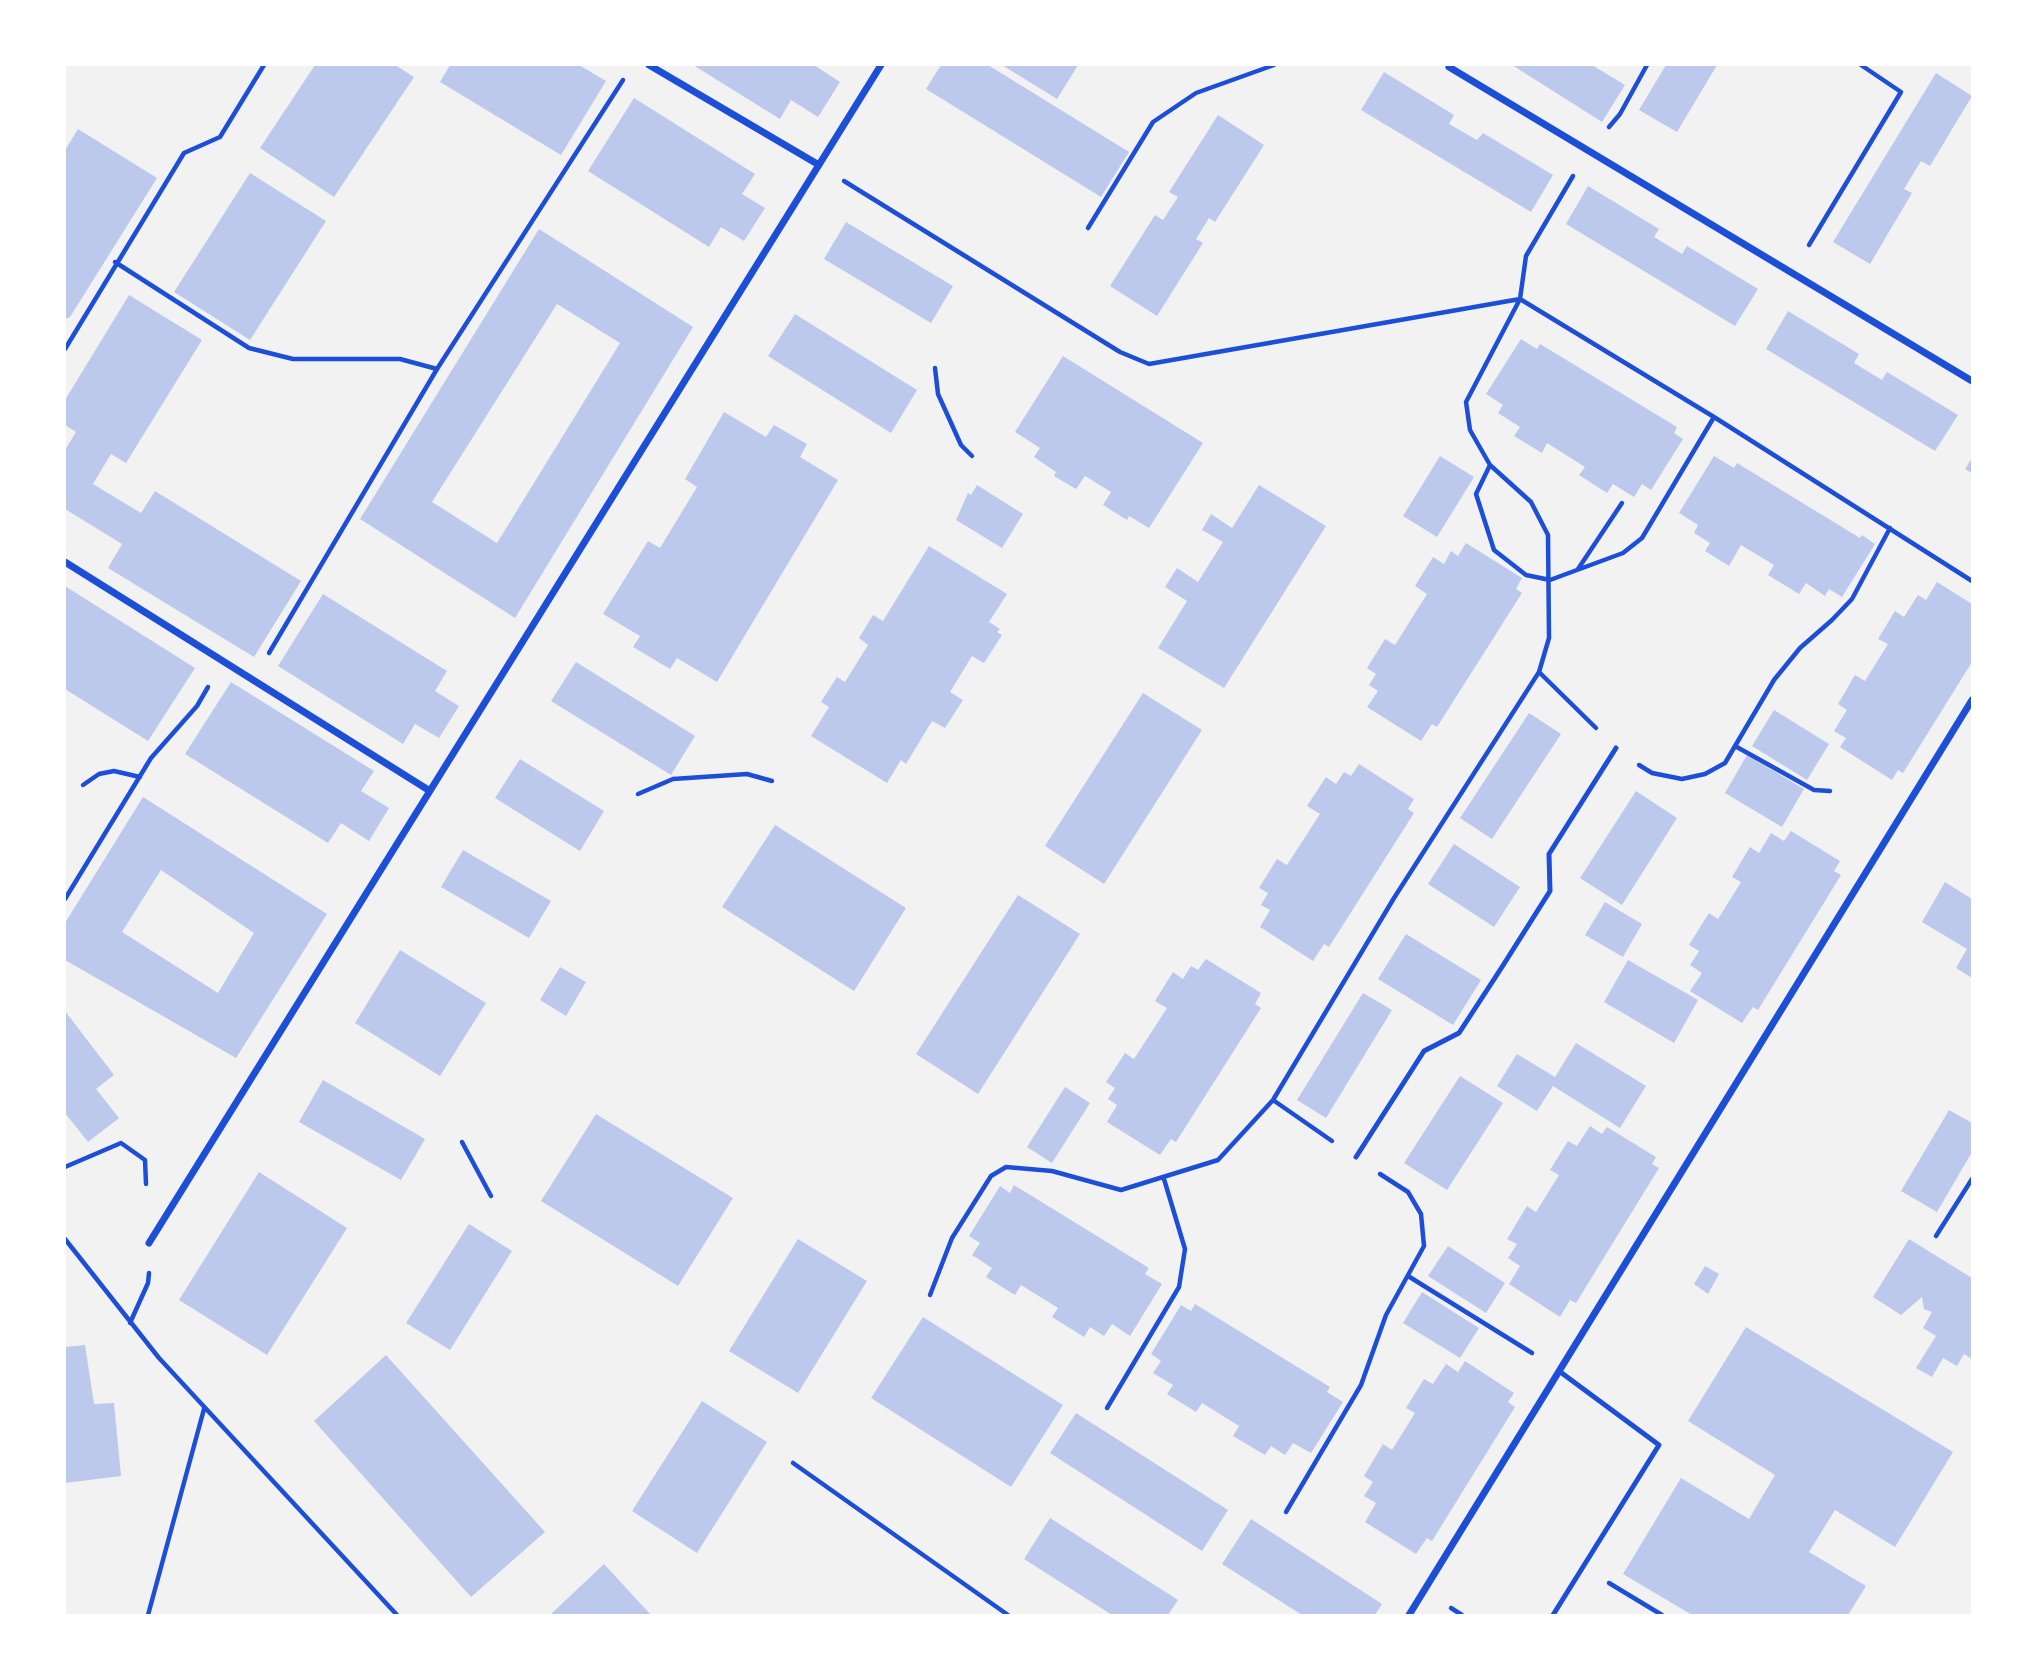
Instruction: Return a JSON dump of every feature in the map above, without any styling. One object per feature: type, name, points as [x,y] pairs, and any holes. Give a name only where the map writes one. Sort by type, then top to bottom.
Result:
[{"type":"street","points":[[649,65],[819,165]]},
{"type":"street","points":[[149,1243],[881,65]]},
{"type":"street","points":[[1449,67],[1972,381]]},
{"type":"street","points":[[65,562],[430,791]]},
{"type":"street","points":[[1409,1615],[1972,700]]},
{"type":"lane","points":[[1356,1157],[1424,1051],[1459,1033],[1509,956],[1550,891],[1549,854],[1616,748]]},
{"type":"lane","points":[[1553,1615],[1659,1445],[1559,1371]]},
{"type":"path","points":[[65,349],[115,262],[184,153],[220,137],[264,65]]},
{"type":"path","points":[[1088,228],[1153,122],[1196,93],[1274,65]]},
{"type":"path","points":[[1792,273],[1900,92],[1861,65]]},
{"type":"path","points":[[252,681],[437,369],[625,76]]},
{"type":"path","points":[[819,165],[1120,352],[1149,364],[1520,299],[1714,417],[1972,581]]},
{"type":"path","points":[[115,262],[249,348],[293,359],[400,359],[437,369]]},
{"type":"path","points":[[930,1295],[952,1238],[991,1176],[1006,1167],[1052,1171],[1121,1190],[1164,1180],[1218,1160],[1273,1100],[1394,898],[1539,672],[1549,638],[1548,535],[1531,502],[1490,465],[1470,430],[1466,402],[1520,299]]},
{"type":"path","points":[[935,368],[938,394],[961,445],[972,456]]},
{"type":"path","points":[[1490,465],[1476,494],[1494,550],[1526,575],[1550,580],[1623,553],[1642,538],[1714,417]]},
{"type":"path","points":[[1578,569],[1622,503]]},
{"type":"path","points":[[1539,672],[1616,748],[1652,773],[1682,779],[1705,775],[1726,763],[1774,680],[1800,648],[1832,621],[1852,599],[1890,528]]},
{"type":"path","points":[[65,899],[151,758],[197,706],[222,662]]},
{"type":"path","points":[[1735,746],[1814,790],[1830,791]]},
{"type":"path","points":[[83,785],[99,774],[114,771],[140,777]]},
{"type":"path","points":[[638,794],[673,779],[747,774],[772,781]]},
{"type":"path","points":[[1273,1100],[1408,1192],[1421,1214],[1424,1246],[1386,1315],[1361,1385],[1286,1512]]},
{"type":"path","points":[[462,1143],[491,1196]]},
{"type":"path","points":[[1936,1236],[1972,1179]]},
{"type":"path","points":[[1107,1408],[1179,1287],[1185,1249],[1164,1180]]},
{"type":"path","points":[[65,1239],[137,1332],[204,1408],[397,1615]]},
{"type":"path","points":[[1408,1276],[1484,1321],[1559,1371]]},
{"type":"path","points":[[148,1615],[204,1408]]},
{"type":"path","points":[[793,1463],[1008,1615]]},
{"type":"path","points":[[1583,1568],[1662,1615]]},
{"type":"building","points":[[315,65],[395,65],[414,77],[334,197],[260,148]]},
{"type":"building","points":[[450,65],[579,65],[606,81],[561,155],[440,82]]},
{"type":"building","points":[[693,65],[814,65],[840,82],[818,117],[791,100],[780,119]]},
{"type":"building","points":[[941,65],[988,65],[1129,152],[1101,197],[926,89]]},
{"type":"building","points":[[1002,65],[1078,65],[1057,99]]},
{"type":"building","points":[[1512,65],[1592,65],[1625,85],[1602,122]]},
{"type":"building","points":[[1666,65],[1717,65],[1677,132],[1639,110]]},
{"type":"building","points":[[1384,72],[1454,115],[1449,124],[1477,140],[1483,133],[1553,175],[1531,212],[1361,110]]},
{"type":"building","points":[[1936,73],[1972,96],[1930,166],[1921,161],[1904,189],[1912,193],[1870,264],[1833,242]]},
{"type":"building","points":[[634,98],[755,174],[742,194],[765,208],[744,241],[721,227],[709,247],[588,171]]},
{"type":"building","points":[[1218,115],[1264,145],[1215,222],[1209,218],[1196,239],[1203,243],[1157,316],[1110,286],[1155,215],[1163,220],[1178,197],[1169,192]]},
{"type":"building","points":[[78,129],[157,178],[70,317],[65,319],[65,150]]},
{"type":"building","points":[[250,173],[326,221],[250,340],[174,292]]},
{"type":"building","points":[[1588,186],[1659,229],[1654,237],[1682,254],[1687,246],[1758,289],[1735,326],[1566,224]]},
{"type":"building","points":[[846,222],[953,286],[931,323],[824,259]]},
{"type":"building","points":[[539,229],[693,327],[515,618],[360,519]],"holes":[[[557,304],[620,343],[497,543],[432,502]]]},
{"type":"building","points":[[129,295],[202,340],[126,463],[111,454],[93,484],[141,513],[155,491],[301,581],[254,657],[108,568],[122,544],[65,509],[65,450],[76,432],[65,425],[65,400]]},
{"type":"building","points":[[1788,311],[1859,354],[1854,363],[1882,380],[1887,372],[1958,415],[1935,451],[1766,349]]},
{"type":"building","points":[[795,314],[917,390],[891,433],[768,356]]},
{"type":"building","points":[[1521,339],[1537,349],[1540,344],[1677,427],[1674,433],[1683,439],[1651,490],[1642,484],[1634,497],[1613,484],[1607,493],[1579,475],[1585,467],[1547,443],[1542,453],[1514,436],[1520,427],[1498,413],[1503,405],[1486,394]]},
{"type":"building","points":[[1063,356],[1203,443],[1149,528],[1129,516],[1127,520],[1103,505],[1111,492],[1085,476],[1076,489],[1054,476],[1056,472],[1034,457],[1040,448],[1015,432]]},
{"type":"building","points":[[724,412],[766,437],[774,425],[807,444],[800,457],[838,480],[717,682],[677,658],[670,669],[633,647],[640,636],[603,614],[648,541],[660,548],[697,487],[685,479]]},
{"type":"building","points":[[1440,456],[1474,477],[1437,537],[1403,516]]},
{"type":"building","points":[[1714,456],[1734,468],[1737,463],[1860,538],[1862,535],[1875,544],[1842,597],[1829,589],[1825,596],[1806,583],[1799,594],[1768,575],[1774,565],[1741,545],[1729,566],[1705,551],[1710,543],[1694,533],[1698,525],[1679,513]]},
{"type":"building","points":[[1972,458],[1972,473],[1965,469]]},
{"type":"building","points":[[977,485],[1023,514],[1002,548],[956,520],[968,493],[971,495]]},
{"type":"building","points":[[1259,485],[1326,526],[1224,688],[1158,648],[1187,601],[1165,587],[1177,568],[1198,582],[1223,542],[1202,530],[1211,514],[1232,528]]},
{"type":"building","points":[[1466,543],[1522,578],[1516,589],[1522,593],[1437,727],[1432,724],[1421,741],[1367,707],[1378,691],[1369,685],[1376,674],[1367,668],[1385,639],[1395,645],[1427,594],[1415,586],[1433,557],[1444,564],[1451,551],[1458,556]]},
{"type":"building","points":[[929,546],[1007,594],[989,622],[1000,629],[997,632],[1002,635],[984,663],[972,656],[950,692],[963,700],[945,728],[932,721],[906,764],[901,760],[887,783],[811,736],[829,707],[821,702],[837,677],[845,682],[868,645],[859,638],[873,615],[883,621]]},
{"type":"building","points":[[1937,582],[1972,604],[1972,662],[1903,773],[1898,770],[1892,780],[1840,747],[1846,738],[1834,731],[1847,710],[1838,704],[1855,675],[1865,681],[1888,644],[1878,639],[1895,611],[1904,617],[1918,595],[1926,600]]},
{"type":"building","points":[[65,586],[195,668],[148,741],[65,689]]},
{"type":"building","points":[[323,594],[447,671],[435,691],[459,706],[439,738],[415,724],[403,744],[278,666]]},
{"type":"building","points":[[576,662],[695,736],[671,775],[551,701]]},
{"type":"building","points":[[231,682],[374,771],[361,791],[389,808],[369,841],[341,823],[328,843],[185,754]]},
{"type":"building","points":[[1143,693],[1202,730],[1104,884],[1045,846]]},
{"type":"building","points":[[1774,710],[1829,744],[1807,780],[1752,746]]},
{"type":"building","points":[[1529,713],[1561,734],[1492,839],[1460,818]]},
{"type":"building","points":[[1747,755],[1804,789],[1782,827],[1725,793]]},
{"type":"building","points":[[520,759],[604,811],[580,851],[495,798]]},
{"type":"building","points":[[1359,764],[1414,799],[1408,809],[1414,813],[1329,947],[1324,944],[1313,961],[1260,927],[1270,910],[1261,905],[1268,893],[1259,888],[1277,859],[1287,865],[1320,814],[1307,806],[1326,777],[1336,784],[1344,772],[1351,776]]},
{"type":"building","points":[[1636,791],[1677,818],[1622,905],[1580,878]]},
{"type":"building","points":[[143,797],[327,914],[236,1058],[65,960],[65,923]],"holes":[[[161,870],[254,933],[218,993],[122,932]]]},
{"type":"building","points":[[775,825],[906,908],[854,991],[722,907]]},
{"type":"building","points":[[1791,831],[1840,861],[1834,871],[1841,875],[1758,1010],[1753,1007],[1742,1023],[1690,991],[1702,973],[1690,965],[1699,951],[1689,945],[1709,913],[1718,919],[1741,882],[1732,877],[1750,847],[1759,853],[1771,833],[1784,841]]},
{"type":"building","points":[[1454,844],[1520,887],[1494,927],[1428,884]]},
{"type":"building","points":[[463,850],[551,901],[529,938],[441,887]]},
{"type":"building","points":[[1945,882],[1972,899],[1972,978],[1956,968],[1967,949],[1922,922]]},
{"type":"building","points":[[1018,895],[1080,934],[978,1094],[916,1054]]},
{"type":"building","points":[[1605,902],[1642,924],[1623,957],[1585,935]]},
{"type":"building","points":[[1406,934],[1481,980],[1453,1025],[1378,979]]},
{"type":"building","points":[[400,950],[486,1003],[440,1076],[355,1023]]},
{"type":"building","points":[[1206,959],[1261,993],[1255,1004],[1261,1008],[1176,1142],[1171,1139],[1160,1155],[1107,1122],[1117,1105],[1108,1099],[1115,1088],[1106,1082],[1125,1053],[1134,1059],[1167,1008],[1155,1001],[1173,972],[1183,979],[1191,966],[1198,970]]},
{"type":"building","points":[[1628,960],[1698,1000],[1674,1043],[1604,1002]]},
{"type":"building","points":[[560,967],[586,982],[566,1016],[540,1000]]},
{"type":"building","points":[[1363,993],[1392,1010],[1326,1118],[1297,1100]]},
{"type":"building","points":[[65,1011],[114,1075],[96,1089],[119,1118],[88,1142],[65,1113]]},
{"type":"building","points":[[1576,1043],[1646,1086],[1620,1128],[1553,1086],[1537,1111],[1497,1086],[1517,1054],[1555,1077]]},
{"type":"building","points":[[1460,1076],[1503,1103],[1447,1190],[1404,1163]]},
{"type":"building","points":[[323,1080],[425,1139],[401,1180],[299,1122]]},
{"type":"building","points":[[1065,1087],[1090,1103],[1052,1163],[1027,1147]]},
{"type":"building","points":[[1949,1110],[1972,1123],[1972,1152],[1937,1212],[1901,1191]]},
{"type":"building","points":[[596,1114],[733,1198],[678,1286],[541,1201]]},
{"type":"building","points":[[1590,1126],[1602,1134],[1607,1127],[1656,1157],[1652,1164],[1659,1168],[1576,1303],[1570,1300],[1560,1317],[1509,1284],[1520,1266],[1508,1258],[1517,1244],[1507,1239],[1527,1206],[1536,1212],[1559,1175],[1550,1170],[1568,1141],[1577,1146]]},
{"type":"building","points":[[259,1172],[347,1228],[267,1355],[179,1300]]},
{"type":"building","points":[[1014,1185],[1149,1268],[1145,1274],[1162,1284],[1130,1336],[1112,1324],[1104,1336],[1090,1327],[1084,1337],[1052,1317],[1058,1308],[1021,1285],[1015,1295],[986,1277],[992,1268],[972,1255],[980,1243],[969,1236],[1000,1186],[1010,1193]]},
{"type":"building","points":[[469,1224],[512,1251],[450,1350],[406,1323]]},
{"type":"building","points":[[798,1239],[867,1281],[798,1393],[729,1351]]},
{"type":"building","points":[[1909,1239],[1972,1278],[1972,1359],[1964,1354],[1957,1366],[1943,1358],[1932,1377],[1916,1368],[1936,1336],[1923,1328],[1932,1312],[1924,1309],[1922,1297],[1901,1315],[1873,1297]]},
{"type":"building","points":[[1448,1246],[1505,1283],[1486,1313],[1428,1276]]},
{"type":"building","points":[[1705,1266],[1719,1274],[1708,1294],[1694,1284]]},
{"type":"building","points":[[1422,1292],[1479,1328],[1460,1358],[1403,1323]]},
{"type":"building","points":[[1195,1304],[1330,1387],[1327,1392],[1343,1402],[1311,1453],[1293,1443],[1285,1455],[1271,1446],[1265,1455],[1233,1436],[1239,1426],[1202,1403],[1196,1412],[1167,1394],[1173,1385],[1153,1373],[1161,1361],[1151,1354],[1181,1305],[1191,1311]]},
{"type":"building","points":[[923,1317],[1063,1405],[1011,1487],[871,1398]]},
{"type":"building","points":[[1746,1327],[1953,1452],[1895,1547],[1835,1510],[1809,1552],[1866,1586],[1848,1615],[1692,1615],[1623,1574],[1681,1478],[1749,1519],[1775,1475],[1688,1421]]},
{"type":"building","points":[[85,1345],[94,1404],[114,1403],[121,1476],[65,1483],[65,1347]]},
{"type":"building","points":[[386,1355],[545,1532],[471,1597],[314,1421]]},
{"type":"building","points":[[1465,1361],[1514,1393],[1508,1402],[1515,1407],[1432,1541],[1427,1538],[1416,1554],[1365,1522],[1376,1503],[1364,1496],[1373,1482],[1364,1476],[1383,1444],[1392,1450],[1415,1413],[1406,1408],[1424,1379],[1433,1384],[1446,1364],[1458,1372]]},
{"type":"building","points":[[702,1401],[767,1442],[697,1553],[632,1511]]},
{"type":"building","points":[[1076,1413],[1228,1510],[1202,1551],[1050,1453]]},
{"type":"building","points":[[1050,1518],[1178,1600],[1168,1615],[1112,1615],[1024,1559]]},
{"type":"building","points":[[1251,1519],[1382,1604],[1375,1615],[1302,1615],[1222,1564]]},
{"type":"building","points":[[604,1564],[651,1615],[550,1615]]}]
